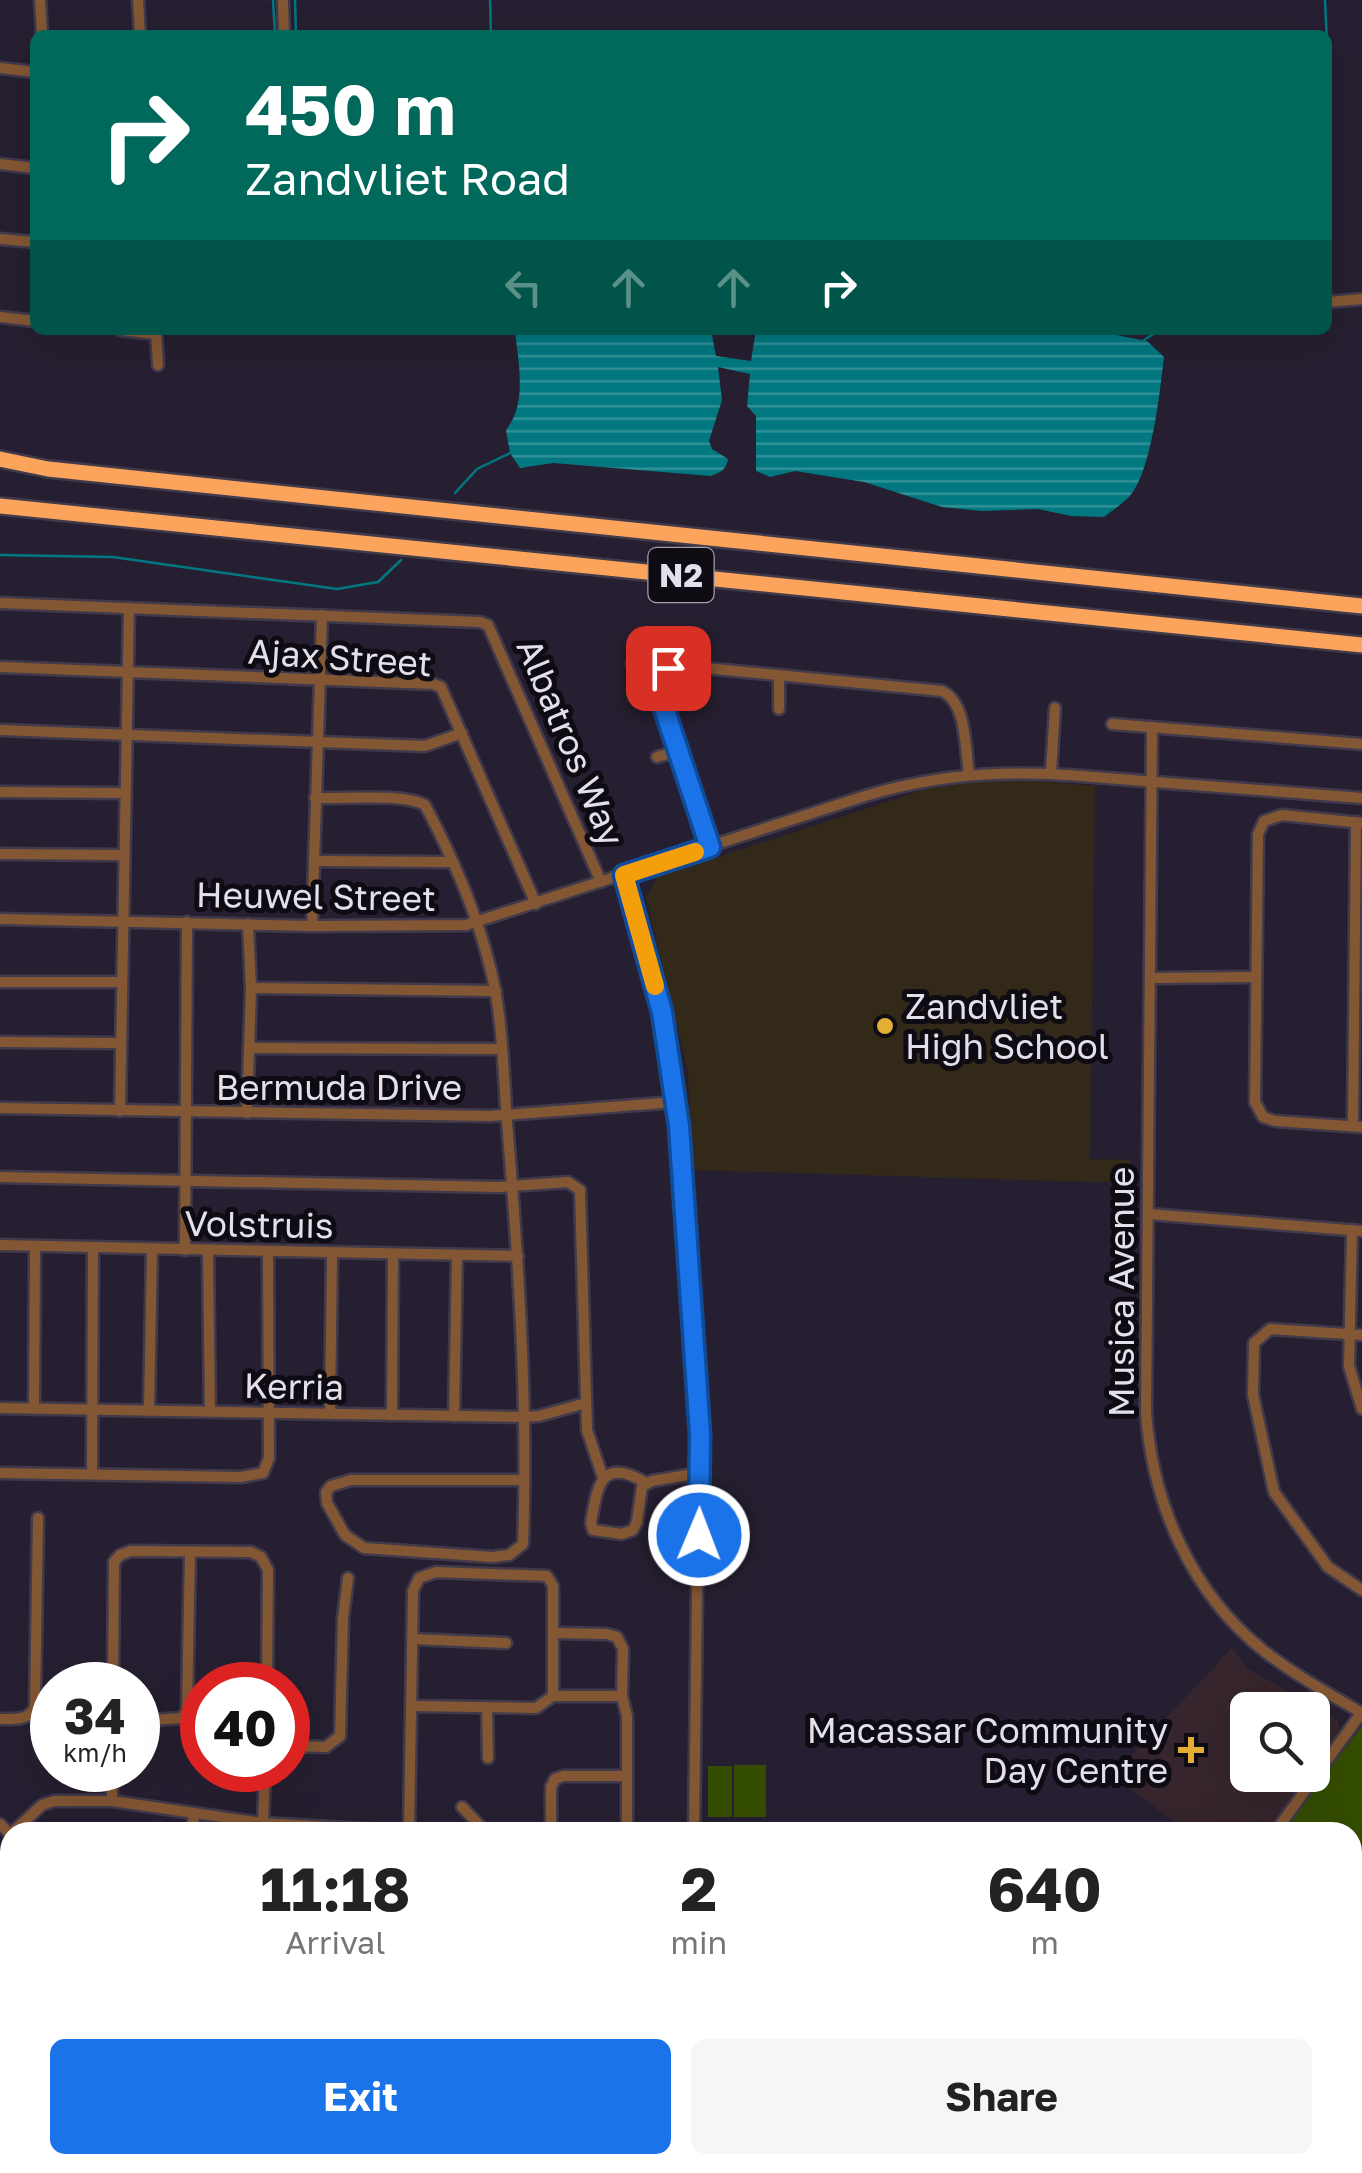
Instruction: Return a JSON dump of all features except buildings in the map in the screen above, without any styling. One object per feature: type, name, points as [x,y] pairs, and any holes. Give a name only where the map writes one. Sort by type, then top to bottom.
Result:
[{"type":"highway","name":"N2","points":[[4,460],[48,468],[1362,606]]},
{"type":"highway","name":"N2","points":[[0,506],[1362,644]]},
{"type":"street","points":[[40,0],[42,30]]},
{"type":"street","points":[[138,0],[140,30]]},
{"type":"street","points":[[283,0],[284,30]]},
{"type":"street","points":[[0,68],[30,71]]},
{"type":"street","points":[[0,164],[30,167]]},
{"type":"street","points":[[0,238],[30,241]]},
{"type":"street","points":[[1332,302],[1362,298]]},
{"type":"street","points":[[0,317],[30,320]]},
{"type":"street","points":[[156,335],[158,365]]},
{"type":"street","points":[[0,603],[322,615],[312,926]]},
{"type":"street","points":[[120,1111],[129,608]]},
{"type":"street","name":"Albatros Way","points":[[322,615],[488,625],[601,882]]},
{"type":"street","points":[[632,664],[661,675]]},
{"type":"street","points":[[710,847],[658,690],[661,675],[674,665],[942,691],[952,695],[960,713],[969,774]]},
{"type":"street","name":"Ajax Street","points":[[0,667],[442,687],[536,904]]},
{"type":"street","points":[[779,675],[779,709]]},
{"type":"street","points":[[1051,772],[1056,708]]},
{"type":"street","points":[[1112,724],[1362,744]]},
{"type":"street","name":"Musica Avenue","points":[[1152,727],[1147,1430],[1160,1497],[1178,1542],[1208,1592],[1248,1636],[1282,1664],[1362,1712]]},
{"type":"street","points":[[0,730],[425,746],[462,732]]},
{"type":"street","points":[[657,758],[678,751]]},
{"type":"street","name":"Heuwel Street","points":[[0,919],[398,927],[477,922],[890,789],[969,774],[1051,772],[1362,798]]},
{"type":"street","points":[[0,792],[125,793]]},
{"type":"street","points":[[316,798],[420,801],[431,817],[477,922],[496,991],[518,1256],[522,1417],[523,1480],[523,1544],[518,1550],[493,1556],[364,1548],[344,1535],[326,1504],[326,1492],[331,1486],[352,1480],[523,1480]]},
{"type":"street","points":[[1276,816],[1359,822],[1357,1126],[1275,1122],[1259,1112],[1255,1102],[1254,977],[1260,827],[1276,816]]},
{"type":"street","points":[[0,854],[123,854]]},
{"type":"street","points":[[314,861],[450,862]]},
{"type":"street","name":"Albatros Way","points":[[624,875],[662,1012],[676,1102],[693,1316],[700,1473],[694,1822]]},
{"type":"street","points":[[184,1250],[187,922]]},
{"type":"street","points":[[247,1113],[251,988],[248,924]]},
{"type":"street","points":[[1150,978],[1254,977]]},
{"type":"street","points":[[0,982],[122,982]]},
{"type":"street","points":[[251,988],[496,991]]},
{"type":"street","points":[[0,1042],[120,1043]]},
{"type":"street","points":[[250,1048],[501,1049]]},
{"type":"street","name":"Bermuda Drive","points":[[0,1108],[506,1115],[676,1102]]},
{"type":"street","points":[[0,1178],[512,1186],[568,1182],[580,1190],[586,1403],[590,1447],[604,1478]]},
{"type":"street","points":[[1148,1214],[1357,1230],[1350,1373],[1362,1409]]},
{"type":"street","name":"Volstruis","points":[[0,1246],[518,1256]]},
{"type":"street","points":[[34,1409],[35,1246]]},
{"type":"street","points":[[92,1247],[92,1474]]},
{"type":"street","points":[[150,1411],[152,1249]]},
{"type":"street","points":[[208,1251],[210,1412]]},
{"type":"street","points":[[0,1473],[242,1477],[263,1473],[270,1458],[268,1252]]},
{"type":"street","points":[[330,1414],[332,1253]]},
{"type":"street","points":[[392,1415],[393,1254]]},
{"type":"street","points":[[454,1416],[457,1255]]},
{"type":"street","points":[[1362,1335],[1275,1328],[1263,1332],[1252,1350],[1253,1395],[1271,1483],[1279,1501],[1334,1573],[1362,1590]]},
{"type":"street","name":"Kerria","points":[[0,1408],[522,1417],[586,1403]]},
{"type":"street","points":[[646,1483],[640,1491],[633,1530],[622,1534],[593,1530],[598,1484],[604,1478],[628,1474],[646,1483],[700,1473]]},
{"type":"street","points":[[33,1662],[30,1552],[38,1518]]},
{"type":"street","points":[[113,1662],[115,1560],[131,1551],[251,1552],[265,1562],[266,1662]]},
{"type":"street","points":[[189,1662],[190,1552]]},
{"type":"street","points":[[412,1706],[536,1708],[546,1704],[553,1696],[554,1633],[554,1586],[547,1576],[436,1572],[415,1582],[412,1706],[412,1822]]},
{"type":"street","points":[[332,1745],[341,1732],[343,1618],[348,1578]]},
{"type":"street","points":[[330,1618],[343,1618]]},
{"type":"street","points":[[554,1633],[607,1634],[616,1637],[622,1646],[627,1822]]},
{"type":"street","points":[[414,1639],[506,1643]]},
{"type":"street","points":[[553,1696],[622,1696]]},
{"type":"street","points":[[487,1708],[488,1758]]},
{"type":"street","points":[[1282,1822],[1362,1712]]},
{"type":"street","points":[[0,1719],[19,1719],[30,1714]]},
{"type":"street","points":[[310,1746],[332,1745]]},
{"type":"street","points":[[332,1745],[341,1756]]},
{"type":"street","points":[[550,1822],[555,1779],[628,1776]]},
{"type":"street","points":[[112,1792],[112,1801]]},
{"type":"street","points":[[263,1822],[264,1792]]},
{"type":"street","points":[[25,1822],[48,1802],[112,1801],[249,1822]]},
{"type":"street","points":[[462,1808],[476,1822]]},
{"type":"street","points":[[193,1822],[194,1814]]},
{"type":"shaded area","points":[[516,335],[712,335],[716,356],[751,361],[755,335],[1116,335],[1147,341],[1164,357],[1144,469],[1129,497],[1104,517],[1038,509],[982,511],[942,507],[864,482],[795,471],[770,477],[756,471],[756,416],[747,406],[750,374],[718,367],[722,400],[709,441],[712,449],[728,459],[718,473],[711,476],[553,463],[520,468],[510,453],[506,430],[517,407]]},
{"type":"shaded area","name":"Zandvliet High School","points":[[1003,778],[1095,786],[1090,1159],[1130,1160],[1129,1183],[692,1170],[688,1072],[646,897],[657,877],[926,789]]},
{"type":"shaded area","name":"Macassar Community Day Centre","points":[[1232,1648],[1247,1668],[1289,1692],[1230,1692],[1230,1792],[1295,1792],[1273,1822],[1175,1822],[1112,1776]]},
{"type":"shaded area","name":"Macassar Community Day Centre","points":[[1330,1715],[1338,1720],[1340,1732],[1330,1746]]},
{"type":"shaded area","points":[[1362,1726],[1362,1822],[1289,1822],[1312,1792],[1330,1792],[1330,1768]]},
{"type":"shaded area","points":[[734,1765],[766,1765],[766,1817],[734,1817]]},
{"type":"shaded area","points":[[708,1766],[732,1766],[732,1817],[708,1817]]},
{"type":"waterway","points":[[273,0],[275,30]]},
{"type":"waterway","points":[[295,0],[296,30]]},
{"type":"waterway","points":[[490,0],[491,30]]},
{"type":"waterway","points":[[1325,0],[1326,30]]},
{"type":"waterway","points":[[1144,340],[1152,335]]},
{"type":"waterway","points":[[455,493],[477,469],[510,453]]},
{"type":"waterway","points":[[0,555],[113,557],[337,589],[378,582],[401,560]]},
{"type":"slow traffic","points":[[655,986],[624,875],[695,852]]},
{"type":"place","name":"Zandvliet High School","points":[[885,1026]]},
{"type":"place","name":"Macassar Community Day Centre","points":[[1191,1750]]},
{"type":"route","points":[[668,668],[659,678],[658,690],[710,847],[624,875],[662,1012],[679,1126],[700,1434],[699,1535]]}]
